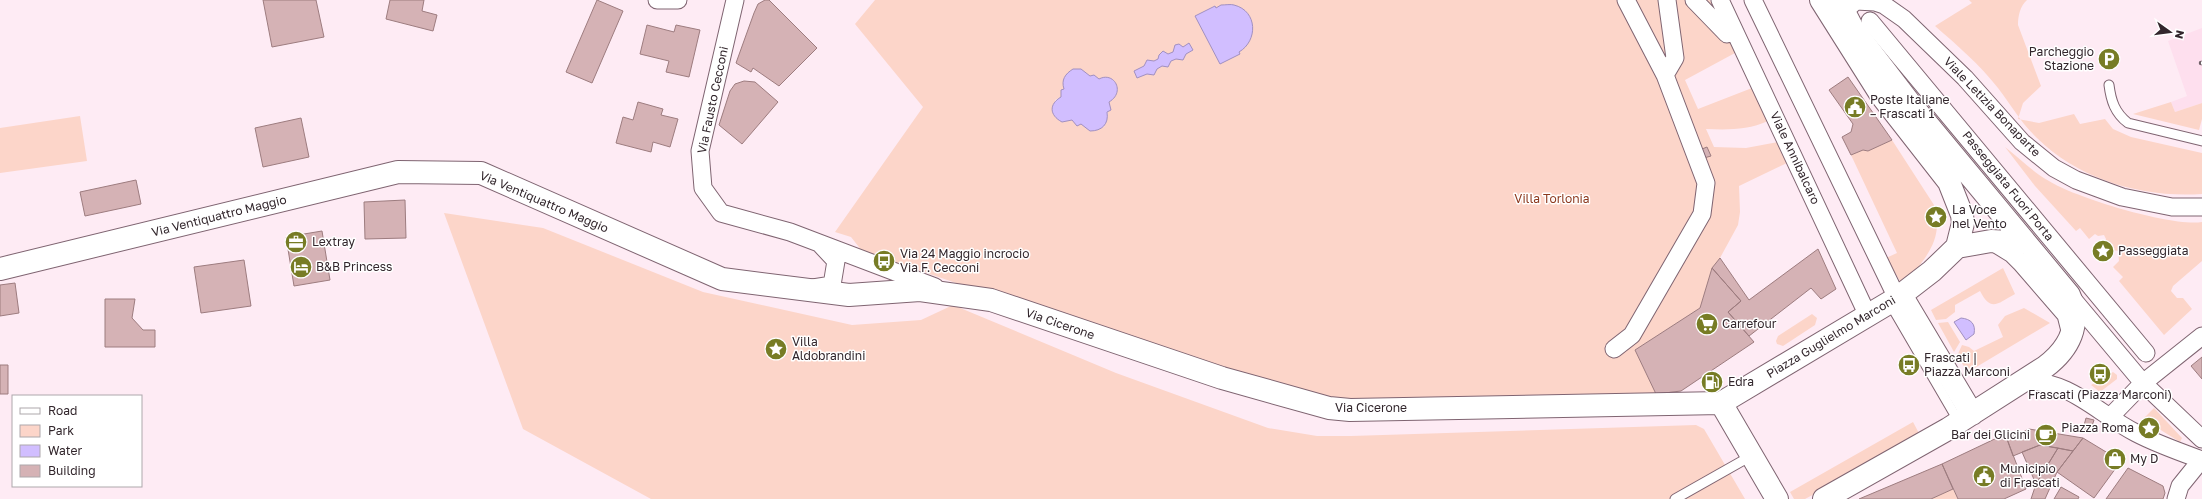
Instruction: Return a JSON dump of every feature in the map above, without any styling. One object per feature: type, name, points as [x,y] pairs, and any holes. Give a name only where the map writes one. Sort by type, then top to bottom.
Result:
[{"type":"main road","points":[[1821,0],[1845,7],[1861,40],[1909,102],[2024,243],[2069,295],[2075,310],[2074,326],[2070,340],[2055,359],[2024,381],[1962,420],[1824,499]]},
{"type":"main road","points":[[1845,7],[1881,95],[1949,182],[1956,196],[1962,215],[1962,223],[1957,247],[1991,241],[2024,243]]},
{"type":"main road","name":"Via Ventiquattro Maggio","points":[[0,269],[398,172],[481,173],[722,279],[849,295],[920,290],[991,300]]},
{"type":"main road","name":"Piazza Guglielmo Marconi","points":[[1721,403],[1888,303],[1932,271],[1957,247]]},
{"type":"main road","name":"Via Cicerone","points":[[991,300],[1222,378],[1329,408],[1721,403]]},
{"type":"main road","name":"Piazza Guglielmo Marconi","points":[[1888,303],[1962,420]]},
{"type":"main road","points":[[1721,403],[1772,496]]},
{"type":"street","points":[[657,0],[678,0]]},
{"type":"street","name":"Via Fausto Cecconi","points":[[735,0],[700,151],[703,188],[722,213],[790,232],[873,265],[962,296]]},
{"type":"street","points":[[1614,349],[1632,335],[1702,214],[1706,183],[1666,75],[1626,0]]},
{"type":"street","points":[[1666,75],[1675,58],[1667,0]]},
{"type":"street","points":[[1694,0],[1726,34]]},
{"type":"street","name":"Viale Annibalcaro","points":[[1720,0],[1888,303]]},
{"type":"street","points":[[1753,0],[1888,303]]},
{"type":"street","name":"Viale Letizia Bonaparte","points":[[1845,7],[1875,2],[1904,19],[1965,78],[2022,142],[2054,168],[2076,180],[2122,197],[2172,208],[2202,207]]},
{"type":"street","name":"Passeggiata Fuori Porta","points":[[1870,21],[2146,353]]},
{"type":"street","points":[[1991,241],[2021,263],[2066,315],[2069,326],[2070,340]]},
{"type":"street","points":[[805,289],[832,285],[836,261],[819,243]]},
{"type":"street","points":[[2069,295],[2143,383],[2202,439]]},
{"type":"street","points":[[2108,418],[2143,383],[2202,336]]},
{"type":"street","points":[[2024,381],[2043,382],[2061,386],[2108,418],[2146,438],[2202,460],[2180,486],[2176,499]]},
{"type":"lane","points":[[2109,85],[2114,106],[2119,115],[2128,123],[2202,141]]},
{"type":"lane","points":[[1675,499],[1751,456]]},
{"type":"shaded area","points":[[2202,28],[2202,103],[2175,112],[2171,102],[2187,96],[2168,41]]},
{"type":"green space","name":"Villa Torlonia","points":[[875,0],[1710,0],[1735,53],[1685,80],[1698,109],[1752,88],[1768,121],[1738,129],[1706,129],[1714,147],[1746,148],[1778,142],[1787,163],[1739,186],[1740,212],[1738,225],[1720,258],[1712,268],[1700,308],[1635,350],[1656,394],[1554,395],[1333,403],[959,284],[862,251],[851,237],[835,232],[923,107],[855,24]],"holes":[[[1215,6],[1239,52],[1240,54],[1195,16]],[[1099,79],[1109,102],[1108,115],[1104,127],[1075,123],[1055,100],[1061,97],[1064,89]]]},
{"type":"green space","points":[[1969,0],[2027,0],[2020,11],[2018,25],[2041,86],[2023,103],[2019,117],[1998,88],[1976,63],[1935,26],[1972,3]]},
{"type":"green space","points":[[2171,102],[2175,112],[2202,103],[2202,119],[2199,130],[2133,114]]},
{"type":"green space","points":[[2074,114],[2080,124],[2105,119],[2113,129],[2131,137],[2202,153],[2202,194],[2157,193],[2113,183],[2092,175],[2072,165],[2054,153],[2031,132],[2021,120],[2039,123]]},
{"type":"green space","points":[[80,116],[87,161],[0,173],[0,128]]},
{"type":"green space","points":[[1892,140],[1934,205],[1937,218],[1935,239],[1930,249],[1925,258],[1903,286],[1886,258],[1897,253],[1851,155],[1863,150],[1868,151]]},
{"type":"green space","points":[[2005,147],[2049,181],[2062,188],[2101,203],[2148,216],[2169,220],[2202,222],[2202,261],[2173,286],[2171,291],[2177,298],[2183,298],[2192,309],[2164,335],[2119,281],[2123,277],[2113,267],[2119,261],[2118,251],[2112,250],[2113,245],[2110,243],[2104,244],[2106,239],[2104,235],[2098,236],[2095,234],[2089,239],[2080,228],[2076,231],[2035,186]]},
{"type":"green space","name":"Villa Aldobrandini","points":[[444,213],[543,228],[703,292],[852,325],[921,320],[953,305],[1116,373],[1268,428],[1317,436],[1351,436],[1696,425],[1704,429],[1745,499],[651,499],[523,429]]},
{"type":"green space","points":[[2003,268],[2015,294],[1999,303],[1991,304],[1984,298],[1980,291],[1955,305],[1955,312],[1946,319],[1936,320],[1931,310]]},
{"type":"green space","points":[[2024,308],[2050,323],[1968,372],[1957,356],[1962,345],[1969,347],[1974,351],[2003,337],[1998,325],[2005,316]]},
{"type":"green space","points":[[1812,314],[1817,318],[1815,325],[1783,346],[1777,344],[1776,341],[1778,336]]},
{"type":"green space","points":[[1948,322],[1960,342],[1954,352],[1938,323]]},
{"type":"green space","points":[[2113,372],[2117,375],[2117,379],[2100,392],[2091,385]]},
{"type":"green space","points":[[2154,408],[2182,438],[2180,442],[2143,419]]},
{"type":"green space","points":[[1913,422],[1921,437],[1805,499],[1794,499],[1790,492]]},
{"type":"green space","points":[[1953,489],[1958,499],[1931,499]]},
{"type":"water","points":[[1221,5],[1233,5],[1242,8],[1248,13],[1253,27],[1250,41],[1239,52],[1240,54],[1220,64],[1195,16],[1215,6],[1216,8]]},
{"type":"water","points":[[1189,43],[1193,50],[1186,54],[1183,60],[1176,59],[1171,61],[1168,67],[1162,66],[1157,69],[1154,75],[1147,74],[1137,78],[1134,71],[1144,66],[1147,60],[1154,61],[1158,59],[1159,55],[1163,51],[1168,54],[1173,52],[1175,45],[1179,44],[1183,47]]},
{"type":"water","points":[[1073,69],[1081,69],[1090,76],[1094,75],[1099,79],[1104,77],[1109,78],[1116,84],[1117,93],[1109,102],[1111,110],[1107,112],[1106,123],[1098,130],[1090,131],[1081,124],[1077,126],[1072,120],[1062,122],[1053,113],[1052,110],[1054,103],[1061,97],[1061,90],[1064,89],[1064,78]]},
{"type":"water","points":[[1961,318],[1970,321],[1974,327],[1974,334],[1966,340],[1954,322]]},
{"type":"building","points":[[263,0],[316,0],[324,37],[272,47]]},
{"type":"building","points":[[390,0],[424,0],[422,11],[437,15],[433,31],[386,19]]},
{"type":"building","points":[[597,0],[623,11],[592,83],[566,72]]},
{"type":"building","points":[[765,0],[769,0],[817,48],[779,86],[753,68],[751,72],[736,63],[758,4]]},
{"type":"building","points":[[647,25],[674,32],[676,25],[700,30],[689,77],[666,72],[669,61],[640,54]]},
{"type":"building","name":"Poste Italiane – Frascati 1","points":[[1848,77],[1892,140],[1868,151],[1863,150],[1851,155],[1842,137],[1851,132],[1853,124],[1829,90]]},
{"type":"building","points":[[744,81],[755,82],[778,102],[742,144],[719,125],[730,91],[735,84]]},
{"type":"building","points":[[638,102],[663,109],[661,115],[678,119],[670,147],[653,142],[651,152],[616,143],[623,117],[633,120]]},
{"type":"building","points":[[301,118],[309,157],[263,167],[255,128]]},
{"type":"building","points":[[1707,147],[1711,156],[1704,158],[1702,149]]},
{"type":"building","points":[[136,180],[141,204],[85,216],[80,192]]},
{"type":"building","points":[[405,200],[406,238],[365,239],[364,202]]},
{"type":"building","points":[[322,231],[330,280],[294,286],[286,237]]},
{"type":"building","points":[[1818,249],[1836,289],[1821,299],[1811,288],[1749,336],[1728,312],[1741,301],[1712,268],[1720,258],[1749,300]]},
{"type":"building","points":[[244,260],[251,306],[201,313],[194,267]]},
{"type":"building","name":"Carrefour","points":[[1712,268],[1741,301],[1728,312],[1754,342],[1681,391],[1656,394],[1635,350],[1700,308]]},
{"type":"building","points":[[15,283],[19,313],[0,316],[0,285]]},
{"type":"building","points":[[105,299],[135,299],[132,318],[143,330],[155,330],[155,347],[105,347]]},
{"type":"building","points":[[2202,357],[2202,379],[2191,366]]},
{"type":"building","points":[[0,365],[8,365],[8,394],[0,394]]},
{"type":"building","points":[[2086,418],[2094,420],[2090,432],[2083,429]]},
{"type":"building","points":[[2029,429],[2083,438],[2073,451],[2040,445],[2013,456],[2007,439]]},
{"type":"building","name":"Municipio di Frascati","points":[[2001,436],[2007,439],[2026,489],[2004,499],[1958,499],[1942,464]]},
{"type":"building","points":[[2083,438],[2121,461],[2094,498],[2057,472]]},
{"type":"building","points":[[2040,445],[2058,448],[2036,484],[2022,452]]},
{"type":"building","points":[[2058,448],[2073,451],[2057,472],[2045,499],[2031,499],[2036,484]]},
{"type":"building","points":[[1942,464],[1953,489],[1931,499],[1859,499]]},
{"type":"building","points":[[2128,468],[2163,486],[2165,493],[2163,499],[2106,499]]},
{"type":"building","points":[[2061,487],[2079,497],[2078,499],[2054,499]]},
{"type":"place","name":"Parcheggio Stazione","points":[[2109,59]]},
{"type":"place","name":"Poste Italiane – Frascati 1","points":[[1855,107]]},
{"type":"place","name":"La Voce nel Vento","points":[[1936,217]]},
{"type":"place","name":"Lextray","points":[[296,242]]},
{"type":"place","name":"Passeggiata","points":[[2103,251]]},
{"type":"place","name":"Via 24 Maggio incrocio Via F. Cecconi","points":[[884,261]]},
{"type":"place","name":"B&B Princess","points":[[301,267]]},
{"type":"place","name":"Carrefour","points":[[1707,324]]},
{"type":"place","name":"Villa Aldobrandini","points":[[776,349]]},
{"type":"place","name":"Frascati | Piazza Marconi","points":[[1909,365]]},
{"type":"place","name":"Frascati (Piazza Marconi)","points":[[2100,374]]},
{"type":"place","name":"Edra","points":[[1712,382]]},
{"type":"place","name":"Piazza Roma","points":[[2149,428]]},
{"type":"place","name":"Bar dei Glicini","points":[[2046,435]]},
{"type":"place","name":"My D","points":[[2115,459]]},
{"type":"place","name":"Municipio di Frascati","points":[[1984,476]]}]
